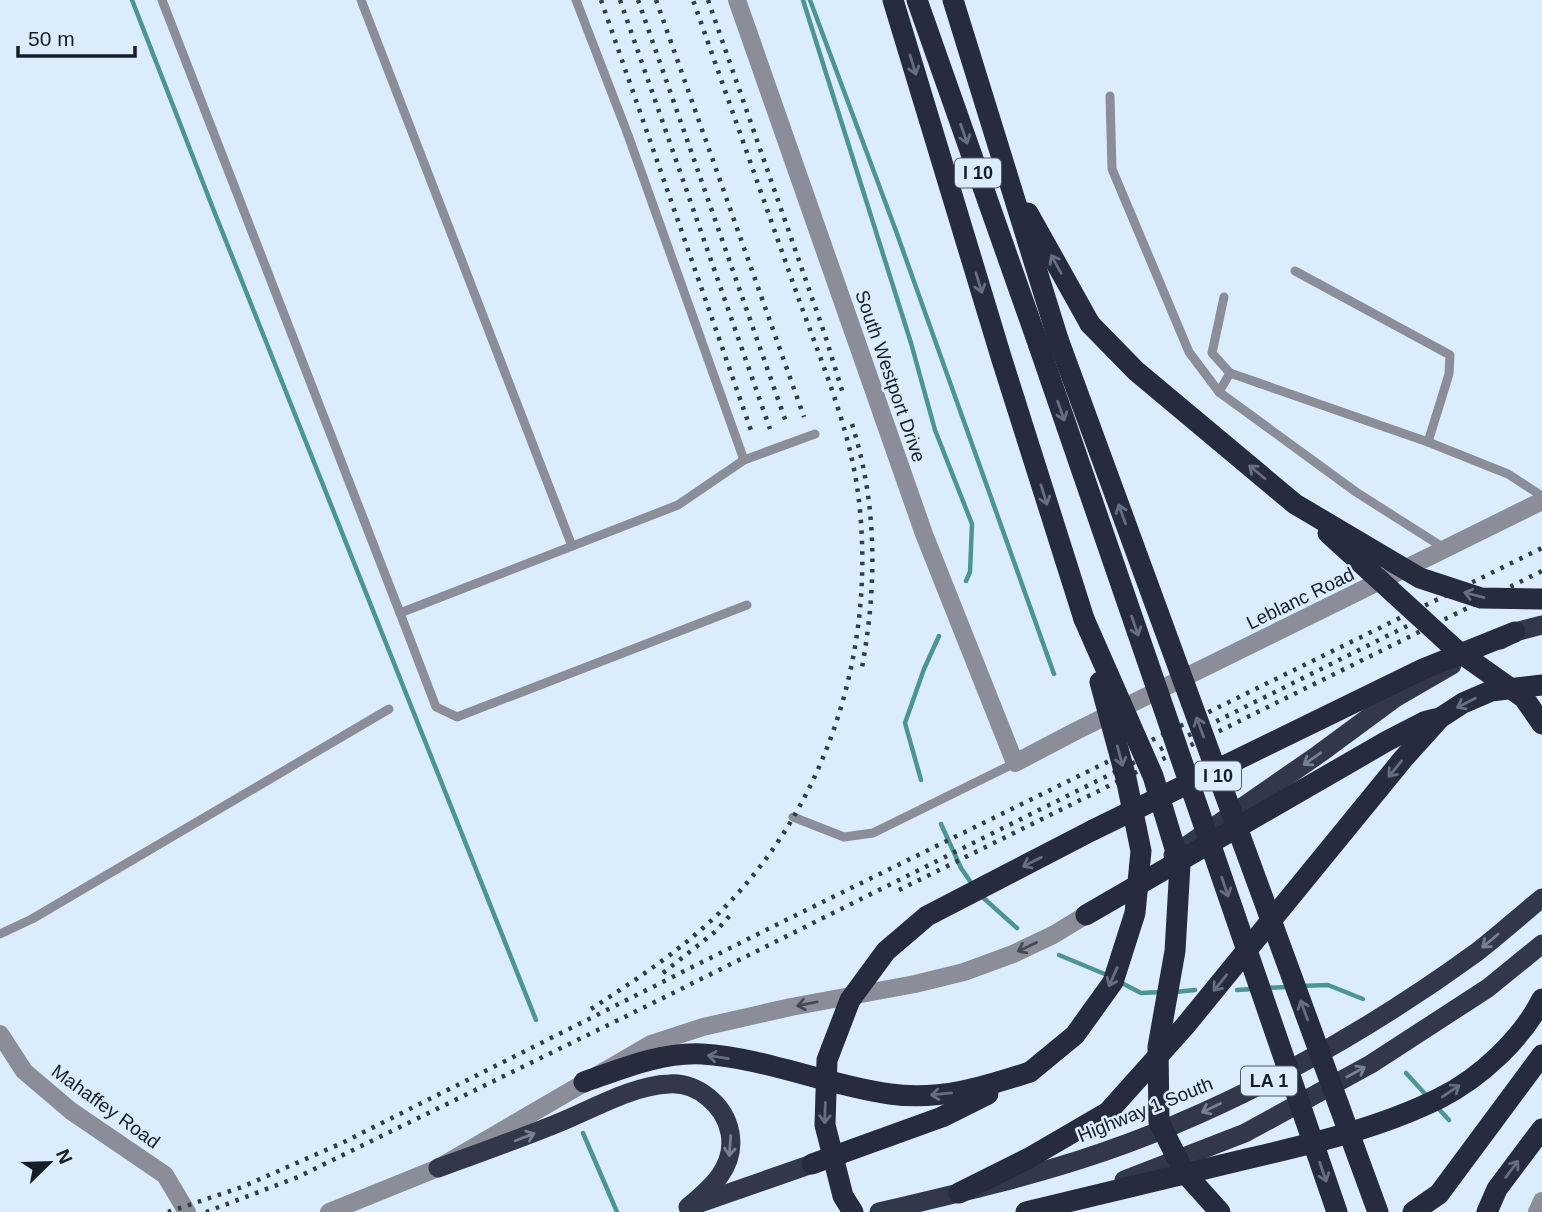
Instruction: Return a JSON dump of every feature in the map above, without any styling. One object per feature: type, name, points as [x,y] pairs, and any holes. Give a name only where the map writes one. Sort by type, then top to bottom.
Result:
[{"type":"highway","points":[[682,1210],[942,1117],[1030,1072],[1075,1035],[1113,982],[1135,913],[1141,851],[1126,778],[1084,619],[893,0]]},
{"type":"highway","name":"I 10","points":[[917,0],[1378,1212]]},
{"type":"highway","name":"I 10","points":[[953,0],[1006,174],[1049,343],[1337,1212]]},
{"type":"highway","points":[[1006,174],[1090,324],[1136,371],[1295,504],[1455,649],[1524,698],[1542,724]]},
{"type":"highway","points":[[1295,504],[1420,578],[1481,598],[1542,599]]},
{"type":"highway","points":[[1084,619],[1153,776],[1180,865],[1175,951],[1158,1047],[1159,1122],[1184,1172],[1220,1212]]},
{"type":"highway","points":[[853,1212],[843,1196],[825,1125],[827,1060],[850,1000],[886,951],[927,916],[1093,830],[1423,669],[1515,632],[1542,625]]},
{"type":"highway","points":[[1086,915],[1320,754],[1395,698],[1515,632]]},
{"type":"highway","points":[[959,1193],[1029,1158],[1108,1112],[1185,1026],[1403,759],[1440,718],[1463,703],[1491,691],[1542,685]]},
{"type":"highway","points":[[1086,915],[1387,741],[1424,722],[1440,718]]},
{"type":"highway","name":"Highway 1 South","points":[[879,1212],[1080,1160],[1184,1120],[1269,1081],[1383,1015],[1478,951],[1542,898]]},
{"type":"highway","name":"LA 1","points":[[1024,1212],[1140,1175],[1245,1133],[1371,1064],[1488,988],[1542,944]]},
{"type":"highway","points":[[1024,1212],[1288,1149],[1389,1119],[1442,1097],[1495,1060],[1535,1013],[1542,999]]},
{"type":"highway","points":[[584,1082],[655,1059],[701,1054],[754,1062],[890,1094],[931,1096],[976,1090],[1030,1072]]},
{"type":"highway","points":[[1413,1212],[1439,1194],[1542,1055]]},
{"type":"highway","points":[[438,1168],[523,1138],[644,1088],[670,1083],[693,1088],[707,1096],[724,1116],[731,1136],[729,1156],[721,1177],[682,1210]]},
{"type":"highway","points":[[1487,1212],[1497,1189],[1542,1129]]},
{"type":"street","name":"South Westport Drive","points":[[737,0],[924,534],[1016,763]]},
{"type":"street","name":"Leblanc Road","points":[[1016,763],[1542,499]]},
{"type":"street","points":[[329,1212],[438,1168],[651,1044],[703,1027],[964,972],[1043,940],[1086,915]]},
{"type":"street","name":"Mahaffey Road","points":[[0,1034],[24,1071],[71,1111],[165,1174],[187,1212]]},
{"type":"street","points":[[1537,1212],[1542,1201]]},
{"type":"lane","points":[[162,0],[436,707],[457,717],[747,605]]},
{"type":"lane","points":[[360,0],[572,546]]},
{"type":"lane","points":[[576,0],[624,124],[744,460]]},
{"type":"lane","points":[[1110,96],[1112,169],[1189,352],[1219,392],[1356,492],[1446,549]]},
{"type":"lane","points":[[1295,271],[1450,355],[1449,374],[1428,442]]},
{"type":"lane","points":[[1224,297],[1212,353],[1230,373],[1428,442],[1508,474],[1542,499]]},
{"type":"lane","points":[[1219,392],[1230,373]]},
{"type":"lane","points":[[400,613],[678,505],[744,460],[815,434]]},
{"type":"lane","points":[[0,934],[32,919],[388,709]]},
{"type":"lane","points":[[793,817],[844,837],[873,833],[1016,763]]},
{"type":"waterway","points":[[132,0],[536,1020]]},
{"type":"waterway","points":[[803,0],[911,343],[935,430],[972,524],[970,572],[966,581]]},
{"type":"waterway","points":[[810,0],[896,231],[1054,674]]},
{"type":"waterway","points":[[921,780],[905,723],[939,636]]},
{"type":"waterway","points":[[941,824],[961,868],[972,884]]},
{"type":"waterway","points":[[979,894],[1017,928]]},
{"type":"waterway","points":[[1059,955],[1107,975]]},
{"type":"waterway","points":[[1118,981],[1141,993],[1162,992]]},
{"type":"waterway","points":[[1300,986],[1328,985],[1363,999]]},
{"type":"waterway","points":[[1265,988],[1288,987]]},
{"type":"waterway","points":[[1237,990],[1253,989]]},
{"type":"waterway","points":[[1175,992],[1195,990]]},
{"type":"waterway","points":[[1406,1073],[1427,1096]]},
{"type":"waterway","points":[[1435,1105],[1449,1120]]},
{"type":"waterway","points":[[583,1133],[617,1212]]},
{"type":"railway","points":[[601,0],[753,436]]},
{"type":"railway","points":[[620,0],[770,429]]},
{"type":"railway","points":[[638,0],[786,422]]},
{"type":"railway","points":[[656,0],[804,417]]},
{"type":"railway","points":[[591,1009],[670,955],[715,917],[754,874],[788,826],[815,776],[836,722],[851,666],[860,609],[862,551],[858,493],[848,443],[825,369],[693,0]]},
{"type":"railway","points":[[708,0],[825,335],[844,397]]},
{"type":"railway","points":[[852,424],[867,486],[872,548],[870,610],[861,673]]},
{"type":"railway","points":[[168,1212],[242,1187],[342,1143],[778,924],[1542,548]]},
{"type":"railway","points":[[899,890],[1542,571]]},
{"type":"railway","points":[[206,1212],[298,1177],[657,1001],[1429,615]]},
{"type":"railway","points":[[663,973],[716,931],[734,911]]}]
